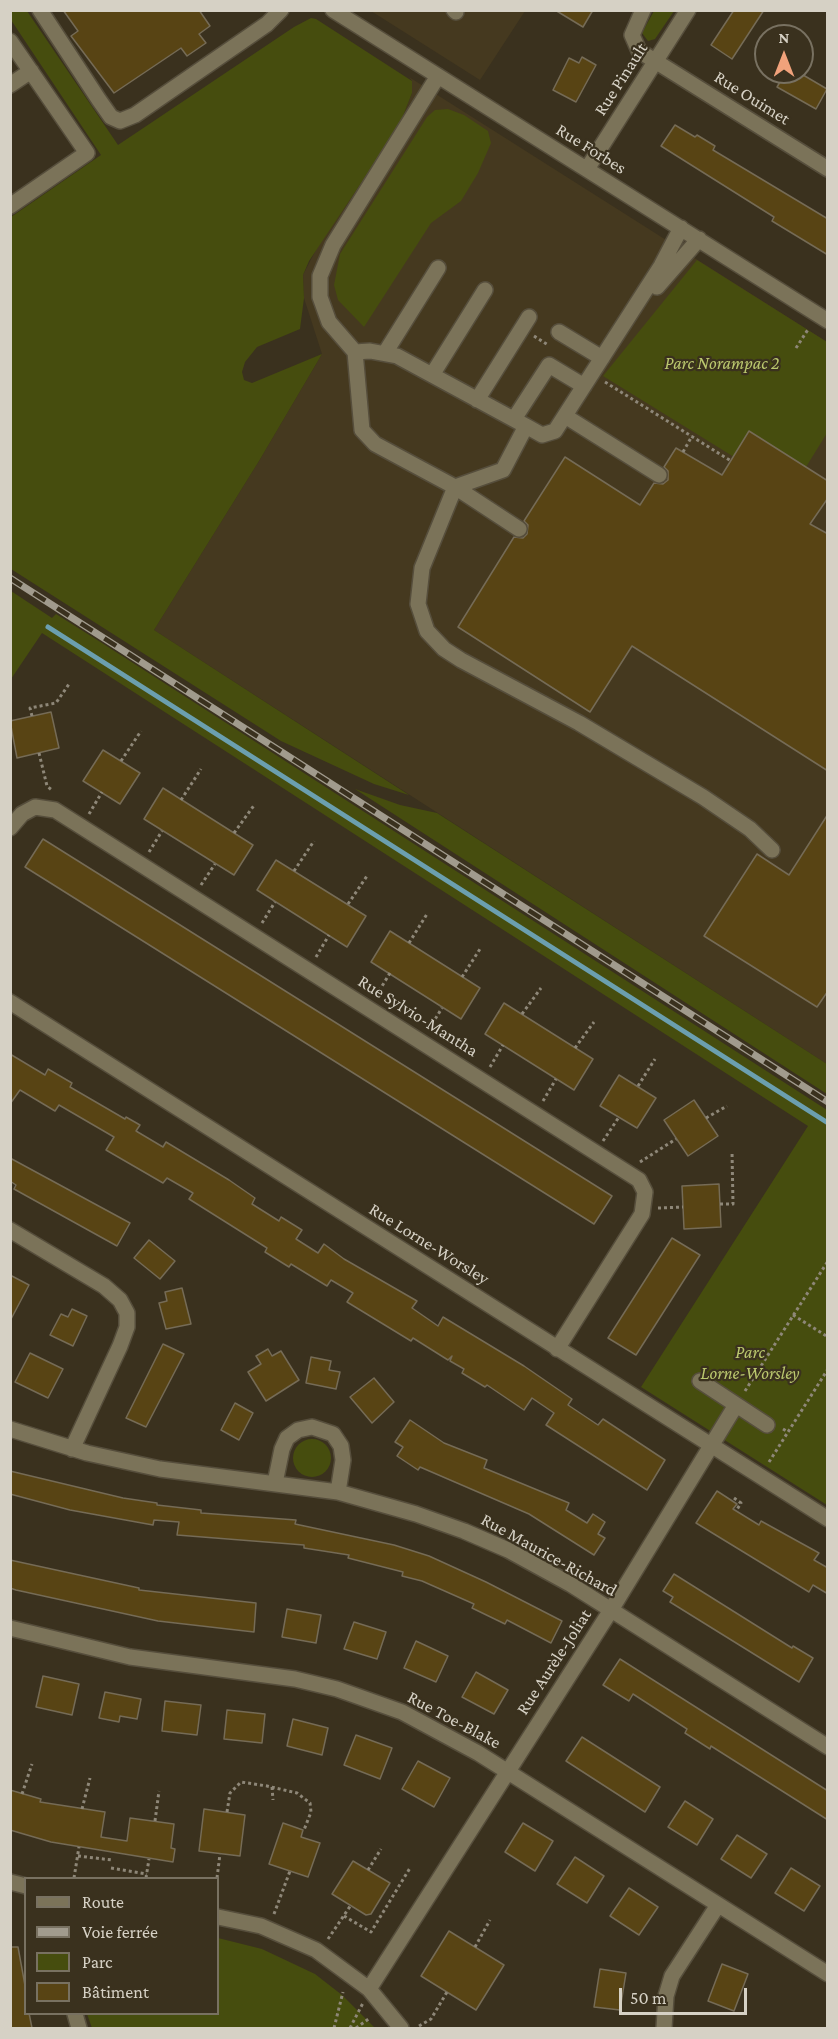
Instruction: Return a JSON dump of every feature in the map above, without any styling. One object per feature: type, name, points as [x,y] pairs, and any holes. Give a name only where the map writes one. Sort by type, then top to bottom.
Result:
[{"type":"street","points":[[40,10],[111,117],[120,121],[135,115],[267,24],[280,10]]},
{"type":"street","name":"Rue Ouimet","points":[[643,10],[633,28],[634,44],[639,51],[827,167]]},
{"type":"street","name":"Rue Pinault","points":[[587,169],[688,10]]},
{"type":"street","name":"Rue Forbes","points":[[342,13],[438,76],[828,321]]},
{"type":"street","points":[[10,41],[87,153],[10,206]]},
{"type":"street","points":[[10,85],[31,71]]},
{"type":"street","points":[[438,76],[333,245],[320,276],[320,297],[329,322],[356,352],[362,430],[366,436],[455,487],[519,529]]},
{"type":"street","points":[[356,352],[385,353],[397,356],[542,435],[548,435],[555,431],[565,416],[661,266],[681,228]]},
{"type":"street","points":[[611,343],[699,239]]},
{"type":"street","points":[[385,353],[438,268]]},
{"type":"street","points":[[432,375],[485,291]]},
{"type":"street","points":[[477,400],[529,317]]},
{"type":"street","points":[[559,332],[602,358]]},
{"type":"street","points":[[584,386],[549,365],[520,423],[503,470],[455,487],[427,553],[419,584],[421,618],[435,640],[461,660],[579,723],[703,797],[736,819],[772,850]]},
{"type":"street","points":[[565,416],[659,475]]},
{"type":"street","name":"Rue Sylvio-Mantha","points":[[10,828],[22,814],[35,807],[56,810],[639,1180],[645,1192],[642,1214],[557,1349]]},
{"type":"street","name":"Rue Lorne-Worsley","points":[[10,1002],[828,1519]]},
{"type":"street","points":[[10,1230],[104,1286],[120,1300],[127,1313],[127,1327],[120,1346],[72,1449]]},
{"type":"street","points":[[700,1382],[774,1426]]},
{"type":"street","name":"Rue Aurèle-Joliat","points":[[369,1989],[611,1610],[736,1405]]},
{"type":"street","points":[[275,1483],[282,1449],[287,1438],[298,1430],[312,1427],[333,1434],[341,1446],[344,1460],[338,1492]]},
{"type":"street","name":"Rue Maurice-Richard","points":[[10,1429],[72,1449],[160,1469],[338,1492],[416,1514],[485,1540],[551,1574],[611,1610],[828,1747]]},
{"type":"street","name":"Rue Toe-Blake","points":[[10,1628],[101,1652],[192,1667],[274,1676],[337,1689],[381,1704],[422,1722],[508,1772],[828,1974]]},
{"type":"street","points":[[664,2028],[666,1996],[672,1976],[718,1905]]},
{"type":"street","points":[[219,1917],[261,1926],[303,1943],[344,1968],[369,1989],[401,2028]]},
{"type":"path","points":[[796,348],[809,328]]},
{"type":"path","points":[[601,379],[731,461]]},
{"type":"path","points":[[683,452],[692,436]]},
{"type":"path","points":[[32,716],[30,708],[56,703],[69,684]]},
{"type":"path","points":[[121,761],[141,731]]},
{"type":"path","points":[[39,753],[47,786],[53,790]]},
{"type":"path","points":[[181,800],[201,769]]},
{"type":"path","points":[[88,816],[102,792]]},
{"type":"path","points":[[234,833],[255,804]]},
{"type":"path","points":[[148,854],[162,831]]},
{"type":"path","points":[[294,871],[314,841]]},
{"type":"path","points":[[200,887],[215,864]]},
{"type":"path","points":[[348,904],[367,876]]},
{"type":"path","points":[[261,925],[275,902]]},
{"type":"path","points":[[409,943],[427,914]]},
{"type":"path","points":[[315,959],[329,935]]},
{"type":"path","points":[[462,977],[480,949]]},
{"type":"path","points":[[375,997],[390,974]]},
{"type":"path","points":[[522,1014],[541,988]]},
{"type":"path","points":[[428,1031],[442,1008]]},
{"type":"path","points":[[575,1048],[594,1022]]},
{"type":"path","points":[[489,1069],[503,1045]]},
{"type":"path","points":[[638,1086],[655,1059]]},
{"type":"path","points":[[542,1102],[556,1079]]},
{"type":"path","points":[[706,1118],[727,1106]]},
{"type":"path","points":[[603,1141],[618,1117]]},
{"type":"path","points":[[638,1163],[676,1138]]},
{"type":"path","points":[[720,1204],[733,1204],[732,1151]]},
{"type":"path","points":[[656,1208],[683,1207]]},
{"type":"path","points":[[736,1405],[828,1261]]},
{"type":"path","points":[[793,1315],[828,1337]]},
{"type":"path","points":[[766,1466],[828,1369]]},
{"type":"path","points":[[774,1426],[788,1432]]},
{"type":"path","points":[[734,1498],[741,1503],[736,1511]]},
{"type":"path","points":[[22,1794],[32,1764]]},
{"type":"path","points":[[82,1809],[90,1778]]},
{"type":"path","points":[[227,1812],[230,1793],[241,1782],[272,1787],[297,1793],[310,1803],[311,1812],[304,1830]]},
{"type":"path","points":[[272,1787],[273,1800]]},
{"type":"path","points":[[155,1821],[159,1791]]},
{"type":"path","points":[[74,1877],[79,1847]]},
{"type":"path","points":[[368,1870],[381,1850]]},
{"type":"path","points":[[217,1877],[220,1854]]},
{"type":"path","points":[[78,1856],[112,1860]]},
{"type":"path","points":[[111,1868],[147,1876],[148,1859]]},
{"type":"path","points":[[344,1916],[371,1932],[410,1868]]},
{"type":"path","points":[[274,1914],[290,1871]]},
{"type":"path","points":[[328,1939],[351,1905]]},
{"type":"path","points":[[475,1947],[490,1920]]},
{"type":"path","points":[[334,2028],[343,1992]]},
{"type":"path","points":[[419,2026],[431,2019],[447,1992]]},
{"type":"path","points":[[350,2028],[361,2008]]},
{"type":"path","points":[[356,2028],[370,2019]]},
{"type":"shaded area","points":[[371,11],[525,11],[480,80]]},
{"type":"shaded area","points":[[409,77],[827,342],[827,1064],[154,630],[259,461],[322,354],[304,298],[303,275],[320,242],[399,126],[412,93],[412,81]]},
{"type":"green space","points":[[10,11],[27,11],[118,145],[294,27],[311,18],[412,81],[412,93],[399,126],[309,261],[303,275],[304,298],[300,329],[257,347],[245,362],[242,372],[244,380],[252,383],[322,354],[259,461],[154,630],[409,795],[374,784],[281,741],[11,569],[11,217],[101,155],[11,20]]},
{"type":"green space","points":[[654,11],[674,11],[655,39],[648,41],[642,33]]},
{"type":"green space","points":[[448,109],[464,115],[488,131],[491,143],[478,173],[461,201],[431,223],[364,327],[338,300],[334,285],[340,254],[427,117],[435,110]]},
{"type":"green space","name":"Parc Norampac 2","points":[[697,260],[827,342],[827,433],[806,467],[734,457],[603,376]]},
{"type":"green space","name":"Parc Lorne-Worsley","points":[[11,591],[52,618],[56,614],[102,643],[827,1110],[827,1505],[641,1387],[808,1126],[42,633],[11,679]]},
{"type":"green space","points":[[355,789],[400,805],[437,813],[827,1064],[827,1094]]},
{"type":"green space","points":[[312,1439],[326,1444],[331,1458],[326,1472],[312,1477],[298,1472],[293,1458],[298,1444]]},
{"type":"green space","points":[[219,1938],[262,1949],[315,1974],[342,1995],[375,2028],[92,2028],[87,2015],[219,2015]]},
{"type":"building","points":[[63,10],[199,10],[210,26],[199,34],[206,43],[187,56],[181,48],[114,93],[71,36],[78,31]]},
{"type":"building","points":[[555,10],[593,10],[583,27]]},
{"type":"building","points":[[734,10],[764,10],[732,59],[711,45]]},
{"type":"building","points":[[582,57],[596,65],[576,102],[553,90],[569,58],[579,63]]},
{"type":"building","points":[[814,81],[827,89],[816,109],[777,87],[779,84],[814,84]]},
{"type":"building","points":[[675,125],[715,146],[713,150],[828,219],[828,255],[772,221],[774,217],[661,146]]},
{"type":"building","points":[[749,431],[828,481],[828,498],[810,524],[828,534],[828,771],[632,646],[590,712],[458,627],[514,537],[523,538],[527,534],[528,525],[524,521],[565,457],[640,505],[654,483],[663,484],[668,480],[668,471],[664,467],[676,448],[722,475]]},
{"type":"building","points":[[51,712],[59,748],[17,758],[10,721]]},
{"type":"building","points":[[103,750],[140,773],[120,804],[83,781]]},
{"type":"building","points":[[163,788],[253,845],[234,875],[144,819]]},
{"type":"building","points":[[828,814],[828,991],[817,1007],[704,936],[757,854],[789,875]]},
{"type":"building","points":[[43,839],[612,1196],[594,1224],[25,867]]},
{"type":"building","points":[[276,860],[366,916],[347,947],[257,890]]},
{"type":"building","points":[[390,931],[480,988],[461,1019],[371,962]]},
{"type":"building","points":[[504,1003],[593,1059],[574,1090],[485,1034]]},
{"type":"building","points":[[10,1054],[45,1075],[48,1069],[72,1083],[70,1087],[125,1119],[126,1117],[140,1125],[136,1131],[163,1147],[166,1142],[229,1180],[255,1198],[252,1204],[279,1221],[281,1217],[302,1230],[296,1239],[318,1253],[324,1244],[344,1259],[417,1301],[412,1308],[438,1326],[443,1317],[524,1366],[572,1399],[568,1405],[598,1425],[603,1419],[665,1460],[647,1490],[546,1425],[554,1413],[532,1398],[524,1410],[487,1385],[485,1387],[462,1373],[464,1369],[450,1361],[452,1356],[448,1360],[413,1338],[411,1341],[347,1302],[353,1293],[331,1280],[327,1286],[291,1264],[289,1267],[265,1252],[267,1248],[189,1199],[193,1193],[167,1178],[163,1183],[106,1150],[114,1137],[59,1105],[55,1111],[20,1090],[10,1104]]},
{"type":"building","points":[[619,1075],[656,1098],[637,1128],[600,1106]]},
{"type":"building","points":[[694,1100],[718,1136],[688,1156],[664,1120]]},
{"type":"building","points":[[10,1158],[130,1223],[117,1246],[14,1189],[16,1185],[10,1181]]},
{"type":"building","points":[[719,1184],[721,1227],[684,1229],[682,1186]]},
{"type":"building","points":[[672,1238],[700,1255],[636,1355],[608,1338]]},
{"type":"building","points":[[149,1240],[175,1261],[160,1279],[134,1258]]},
{"type":"building","points":[[10,1275],[29,1285],[10,1321]]},
{"type":"building","points":[[182,1288],[191,1324],[166,1329],[159,1303],[167,1301],[165,1292]]},
{"type":"building","points":[[72,1309],[87,1316],[73,1346],[50,1335],[61,1314],[68,1317]]},
{"type":"building","points":[[163,1344],[184,1354],[146,1427],[126,1418]]},
{"type":"building","points":[[268,1349],[272,1356],[281,1351],[299,1380],[266,1401],[248,1372],[261,1364],[256,1356]]},
{"type":"building","points":[[30,1353],[63,1369],[48,1398],[15,1382]]},
{"type":"building","points":[[311,1357],[331,1361],[329,1370],[340,1372],[336,1389],[306,1383]]},
{"type":"building","points":[[374,1378],[394,1402],[372,1423],[350,1397]]},
{"type":"building","points":[[235,1403],[253,1413],[239,1440],[221,1430]]},
{"type":"building","points":[[410,1420],[444,1443],[487,1460],[484,1468],[569,1503],[566,1510],[587,1523],[593,1514],[605,1522],[598,1534],[605,1538],[594,1555],[529,1514],[420,1467],[418,1470],[397,1456],[403,1447],[395,1442]]},
{"type":"building","points":[[10,1471],[123,1498],[157,1503],[157,1505],[201,1510],[201,1513],[296,1520],[295,1524],[394,1545],[429,1556],[562,1621],[551,1643],[507,1620],[505,1624],[472,1608],[474,1604],[422,1581],[402,1576],[403,1572],[348,1558],[349,1555],[304,1548],[304,1545],[177,1535],[179,1522],[154,1520],[153,1525],[70,1510],[10,1494]]},
{"type":"building","points":[[717,1491],[737,1504],[733,1509],[759,1525],[761,1521],[819,1553],[814,1560],[828,1568],[828,1594],[813,1585],[809,1592],[696,1523]]},
{"type":"building","points":[[10,1560],[139,1588],[139,1590],[256,1603],[254,1632],[158,1621],[16,1590],[10,1588]]},
{"type":"building","points":[[674,1574],[792,1648],[793,1646],[813,1658],[799,1682],[670,1602],[673,1597],[663,1591]]},
{"type":"building","points":[[287,1609],[321,1615],[316,1643],[282,1637]]},
{"type":"building","points":[[354,1622],[386,1632],[377,1659],[344,1649]]},
{"type":"building","points":[[416,1641],[448,1656],[436,1682],[404,1668]]},
{"type":"building","points":[[620,1659],[828,1791],[828,1820],[711,1746],[710,1749],[685,1733],[687,1729],[633,1694],[629,1701],[603,1685]]},
{"type":"building","points":[[476,1672],[508,1690],[494,1714],[462,1697]]},
{"type":"building","points":[[43,1676],[79,1684],[72,1715],[36,1707]]},
{"type":"building","points":[[105,1692],[141,1699],[137,1719],[120,1716],[119,1722],[99,1718]]},
{"type":"building","points":[[165,1701],[201,1705],[197,1735],[162,1731]]},
{"type":"building","points":[[227,1710],[265,1714],[262,1743],[224,1739]]},
{"type":"building","points":[[293,1719],[328,1728],[322,1755],[287,1746]]},
{"type":"building","points":[[356,1735],[392,1748],[380,1779],[344,1765]]},
{"type":"building","points":[[582,1737],[660,1787],[645,1812],[566,1761]]},
{"type":"building","points":[[418,1761],[450,1778],[434,1807],[402,1789]]},
{"type":"building","points":[[10,1790],[41,1799],[40,1802],[105,1812],[101,1837],[127,1841],[130,1818],[174,1824],[171,1848],[175,1849],[173,1862],[51,1842],[10,1830]]},
{"type":"building","points":[[685,1801],[713,1819],[697,1845],[668,1827]]},
{"type":"building","points":[[204,1809],[245,1815],[240,1856],[199,1851]]},
{"type":"building","points":[[283,1823],[303,1830],[301,1837],[320,1843],[308,1877],[269,1864]]},
{"type":"building","points":[[523,1823],[553,1841],[535,1871],[505,1852]]},
{"type":"building","points":[[737,1835],[767,1854],[751,1878],[721,1859]]},
{"type":"building","points":[[575,1857],[604,1876],[587,1903],[557,1884]]},
{"type":"building","points":[[353,1861],[390,1883],[371,1914],[366,1915],[332,1894]]},
{"type":"building","points":[[791,1868],[820,1886],[804,1911],[775,1893]]},
{"type":"building","points":[[629,1888],[658,1907],[639,1935],[610,1916]]},
{"type":"building","points":[[449,1931],[504,1965],[476,2010],[421,1976]]},
{"type":"building","points":[[10,1947],[18,1947],[24,1980],[24,2015],[29,2015],[32,2028],[10,2028]]},
{"type":"building","points":[[722,1964],[748,1974],[734,2011],[708,2001]]},
{"type":"building","points":[[600,1969],[626,1973],[620,2010],[594,2007]]},
{"type":"waterway","points":[[48,627],[828,1123]]},
{"type":"railway","points":[[10,578],[828,1102]]}]
